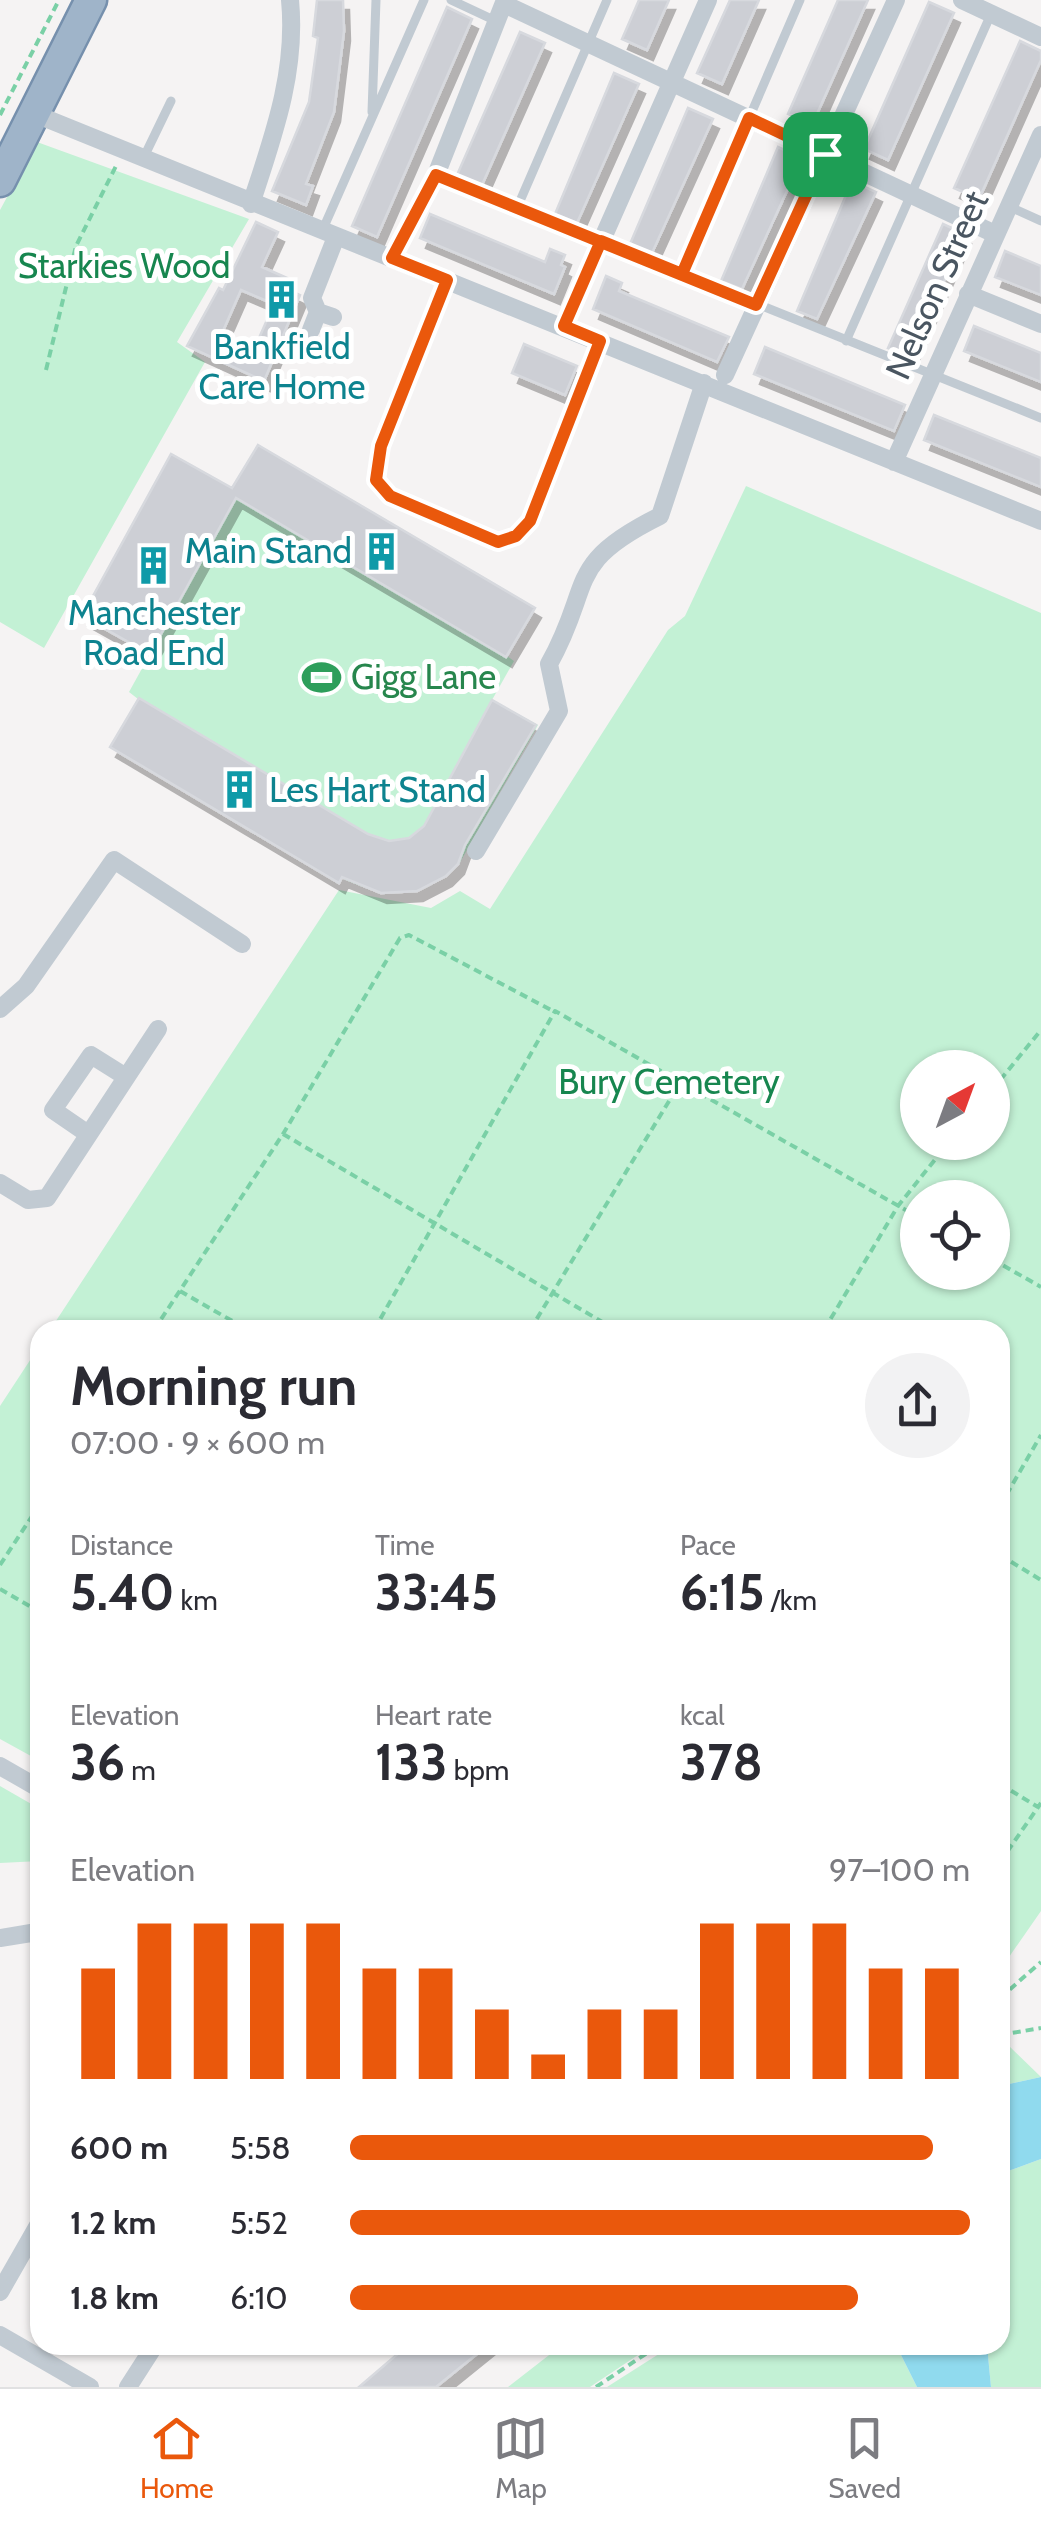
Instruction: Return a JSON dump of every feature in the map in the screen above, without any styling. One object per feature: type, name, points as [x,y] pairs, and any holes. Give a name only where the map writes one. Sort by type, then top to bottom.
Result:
[{"type":"highway","points":[[0,181],[90,0]]},
{"type":"street","points":[[251,204],[284,104],[292,43],[290,0]]},
{"type":"street","points":[[564,326],[708,0]]},
{"type":"street","points":[[724,375],[896,0]]},
{"type":"street","points":[[962,0],[1041,37]]},
{"type":"street","points":[[392,258],[436,175],[502,8],[588,43],[995,234]]},
{"type":"street","points":[[35,114],[1041,521]]},
{"type":"street","name":"Nelson Street","points":[[894,462],[1041,135]]},
{"type":"street","points":[[321,320],[312,298],[329,234]]},
{"type":"street","points":[[968,294],[1041,324]]},
{"type":"street","points":[[476,851],[560,711],[550,664],[568,631],[576,594],[591,561],[614,538],[660,516],[704,384]]},
{"type":"street","points":[[0,1009],[26,986],[114,860],[242,944]]},
{"type":"street","points":[[0,1182],[28,1200],[48,1198],[158,1030]]},
{"type":"street","points":[[88,1134],[53,1110],[91,1055],[126,1077]]},
{"type":"street","points":[[0,1766],[30,1783]]},
{"type":"street","points":[[0,1938],[30,1933]]},
{"type":"street","points":[[0,2292],[30,2240]]},
{"type":"street","points":[[0,2335],[30,2352]]},
{"type":"street","points":[[35,2355],[90,2387]]},
{"type":"street","points":[[128,2387],[148,2355]]},
{"type":"lane","points":[[371,119],[376,0]]},
{"type":"lane","points":[[329,234],[371,119],[424,0]]},
{"type":"lane","points":[[451,0],[502,8]]},
{"type":"lane","points":[[517,208],[606,0]]},
{"type":"lane","points":[[682,274],[800,0]]},
{"type":"lane","points":[[846,342],[992,14]]},
{"type":"lane","points":[[143,159],[171,102]]},
{"type":"lane","points":[[436,175],[1041,418]]},
{"type":"lane","points":[[1008,206],[1041,221]]},
{"type":"lane","points":[[447,280],[381,446],[376,480],[390,496],[498,542],[516,536],[530,521],[600,341]]},
{"type":"path","points":[[0,114],[59,0]]},
{"type":"path","points":[[46,370],[76,246],[124,151]]},
{"type":"path","points":[[161,1320],[283,1134],[400,938],[409,935],[555,1012],[898,1206]]},
{"type":"path","points":[[380,1320],[555,1012]]},
{"type":"path","points":[[1010,1068],[1041,1030]]},
{"type":"path","points":[[536,1320],[680,1083]]},
{"type":"path","points":[[283,1134],[599,1320]]},
{"type":"path","points":[[830,1320],[898,1206],[935,1160]]},
{"type":"path","points":[[1010,1269],[1041,1287]]},
{"type":"path","points":[[180,1291],[231,1320]]},
{"type":"path","points":[[1010,1489],[1041,1435]]},
{"type":"path","points":[[0,1564],[30,1519]]},
{"type":"path","points":[[1010,1561],[1041,1580]]},
{"type":"path","points":[[0,1589],[30,1606]]},
{"type":"path","points":[[1010,1789],[1040,1805],[1010,1848]]},
{"type":"path","points":[[1010,1989],[1041,1962]]},
{"type":"path","points":[[1010,2033],[1041,2028]]},
{"type":"path","points":[[596,2387],[644,2355]]},
{"type":"green space","name":"Starkies Wood","points":[[37,142],[249,219],[177,342],[205,362],[44,648],[0,622],[0,210]]},
{"type":"green space","name":"Gigg Lane","points":[[258,445],[535,608],[507,656],[514,661],[492,700],[538,725],[459,864],[418,889],[388,892],[342,878],[339,883],[110,747],[138,699],[129,692],[150,654],[82,616],[171,454],[232,488]]},
{"type":"green space","name":"Bury Cemetery","points":[[746,486],[1041,613],[1041,1911],[1010,1956],[1010,1320],[57,1320],[339,890],[431,908],[460,891],[490,909],[668,630],[685,616]]},
{"type":"green space","points":[[30,1360],[30,1756],[0,1739],[0,1406]]},
{"type":"green space","points":[[0,1786],[30,1803],[30,1862],[0,1863]]},
{"type":"green space","points":[[1010,2047],[1041,2077],[1010,2084]]},
{"type":"green space","points":[[1041,2159],[1041,2387],[991,2387],[988,2355],[1010,2355],[1010,2170]]},
{"type":"green space","points":[[549,2355],[638,2355],[590,2387],[508,2387]]},
{"type":"green space","points":[[657,2355],[901,2355],[917,2387],[607,2387]]},
{"type":"water","points":[[1041,2077],[1041,2159],[1010,2170],[1010,2084]]},
{"type":"water","points":[[901,2355],[988,2355],[991,2387],[917,2387]]},
{"type":"building","points":[[317,0],[343,0],[344,31],[334,112],[306,184],[313,186],[306,205],[272,191],[309,102],[318,38],[313,36]]},
{"type":"building","points":[[639,0],[669,0],[647,50],[622,39]]},
{"type":"building","points":[[730,0],[759,0],[722,84],[697,73]]},
{"type":"building","points":[[838,0],[868,0],[812,125],[788,114]]},
{"type":"building","points":[[929,2],[954,13],[888,160],[864,149]]},
{"type":"building","points":[[447,7],[472,19],[377,237],[352,226]]},
{"type":"building","points":[[520,32],[545,43],[482,185],[457,175]]},
{"type":"building","points":[[1020,41],[1041,51],[1041,60],[979,199],[954,188]]},
{"type":"building","points":[[614,73],[639,84],[577,223],[555,214]]},
{"type":"building","points":[[688,108],[713,119],[652,253],[630,244]]},
{"type":"building","points":[[778,147],[802,158],[742,289],[721,281]]},
{"type":"building","points":[[852,181],[876,192],[817,319],[797,311]]},
{"type":"building","points":[[430,214],[545,262],[550,249],[565,255],[561,265],[565,267],[554,294],[420,238]]},
{"type":"building","name":"Bankfield Care Home","points":[[256,222],[278,232],[262,267],[287,278],[283,287],[300,295],[264,381],[187,346],[219,288],[223,290]],"holes":[[[241,290],[274,304],[252,354],[219,340]]]},
{"type":"building","points":[[943,224],[965,234],[910,357],[888,348]]},
{"type":"building","points":[[1005,251],[1041,266],[1041,295],[995,277]]},
{"type":"building","points":[[606,276],[622,283],[619,291],[729,337],[717,362],[593,309]]},
{"type":"building","points":[[974,326],[1041,353],[1041,382],[964,351]]},
{"type":"building","points":[[524,344],[577,366],[565,395],[512,373]]},
{"type":"building","points":[[765,347],[905,405],[894,431],[754,374]]},
{"type":"building","points":[[934,415],[1041,458],[1041,487],[924,440]]},
{"type":"building","points":[[258,445],[535,608],[506,657],[236,498],[150,654],[82,616],[171,454],[232,488]]},
{"type":"building","points":[[139,698],[368,834],[389,841],[409,838],[424,826],[492,700],[536,725],[465,845],[458,864],[446,876],[417,891],[381,893],[342,877],[339,883],[110,747]]},
{"type":"building","points":[[396,2355],[476,2355],[436,2387],[359,2387]]},
{"type":"place","name":"Bankfield Care Home","points":[[282,300]]},
{"type":"place","name":"Main Stand","points":[[382,551]]},
{"type":"place","name":"Manchester Road End","points":[[154,566]]},
{"type":"place","name":"Gigg Lane","points":[[321,677]]},
{"type":"place","name":"Les Hart Stand","points":[[239,790]]},
{"type":"route","points":[[825,154],[749,118],[682,274],[601,241],[564,326],[600,341],[530,521],[516,536],[498,542],[390,496],[376,480],[376,459],[447,280],[392,258],[436,175],[601,241],[756,305],[825,154]]}]
